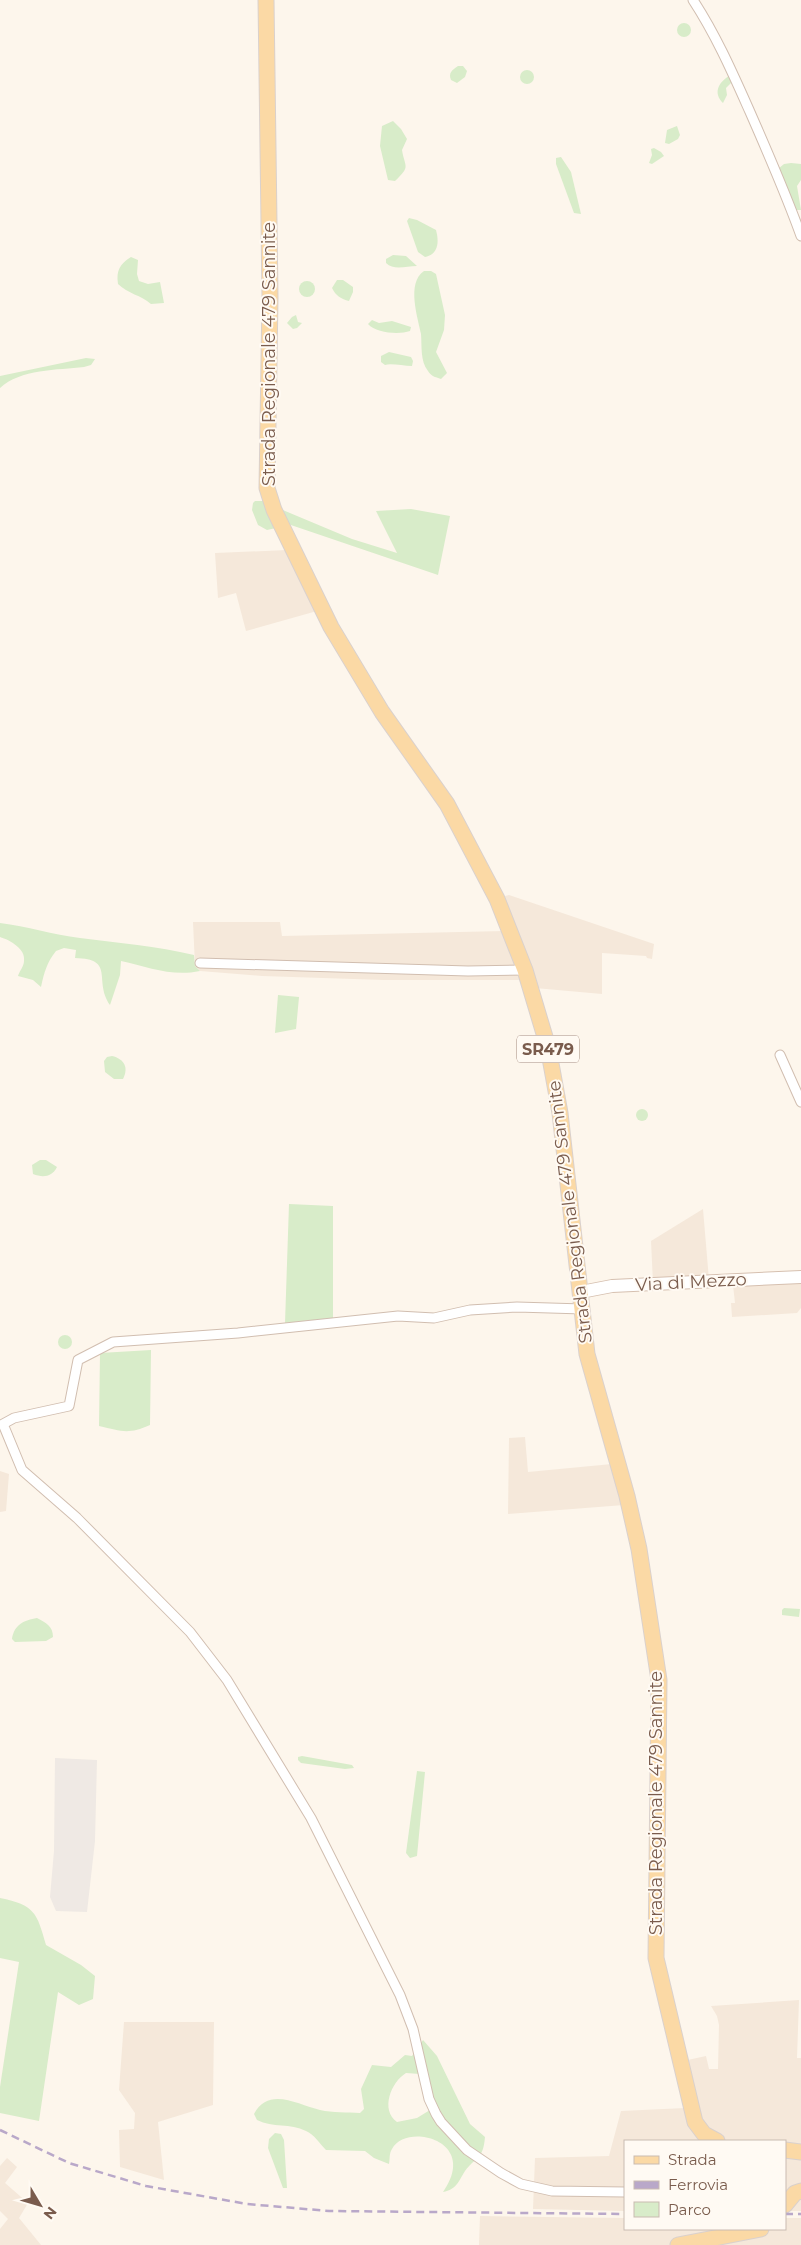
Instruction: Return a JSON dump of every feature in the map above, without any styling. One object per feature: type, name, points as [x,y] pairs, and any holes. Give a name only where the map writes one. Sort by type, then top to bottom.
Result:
[{"type":"main road","name":"Strada Regionale 479 Sannite","points":[[266,0],[270,297],[267,488],[274,510],[331,627],[382,712],[454,815],[497,899],[525,970],[548,1047],[560,1113],[587,1354],[627,1496],[639,1548],[660,1680],[656,1958],[695,2122],[704,2134],[715,2140]]},
{"type":"main road","name":"Via di Mezzo","points":[[581,1292],[612,1286],[801,1277]]},
{"type":"main road","points":[[786,2150],[801,2152]]},
{"type":"main road","points":[[678,2245],[756,2230]]},
{"type":"street","points":[[693,0],[708,23],[738,83],[784,189],[801,236]]},
{"type":"street","points":[[200,963],[468,971],[525,970]]},
{"type":"street","points":[[780,1056],[801,1102]]},
{"type":"street","points":[[583,1309],[517,1307],[470,1310],[434,1318],[398,1316],[238,1333],[113,1342],[78,1360],[69,1406],[14,1418],[3,1424],[22,1470],[77,1518],[190,1632],[227,1680],[311,1818],[392,1978],[413,2029],[432,2107],[442,2122],[467,2150],[521,2184],[552,2191],[624,2192]]},
{"type":"shaded area","points":[[287,550],[317,611],[246,631],[236,593],[218,598],[215,553]]},
{"type":"shaded area","points":[[509,895],[654,944],[652,959],[646,956],[602,953],[602,994],[535,988],[501,897]]},
{"type":"shaded area","points":[[193,922],[280,922],[282,936],[504,931],[522,980],[384,980],[262,976],[200,971],[195,966]]},
{"type":"shaded area","points":[[703,1209],[709,1280],[653,1283],[651,1241]]},
{"type":"shaded area","points":[[801,1281],[801,1308],[797,1313],[732,1317],[731,1303],[735,1303],[733,1285]]},
{"type":"shaded area","points":[[525,1437],[528,1472],[612,1464],[624,1505],[508,1514],[509,1438]]},
{"type":"shaded area","points":[[0,1471],[9,1474],[6,1511],[0,1512]]},
{"type":"shaded area","points":[[55,1758],[97,1760],[95,1841],[87,1912],[56,1911],[50,1897],[54,1851]]},
{"type":"shaded area","points":[[799,2000],[797,2058],[801,2058],[801,2211],[786,2211],[786,2140],[624,2140],[624,2211],[533,2209],[535,2158],[609,2156],[621,2111],[685,2108],[683,2061],[706,2056],[709,2069],[718,2069],[719,2025],[717,2016],[711,2006]]},
{"type":"shaded area","points":[[124,2022],[214,2022],[213,2105],[158,2122],[164,2180],[120,2167],[119,2130],[134,2129],[135,2113],[119,2090]]},
{"type":"shaded area","points":[[7,2158],[17,2167],[5,2183],[28,2203],[19,2218],[41,2245],[0,2245],[0,2229],[8,2219],[0,2211],[0,2166]]},
{"type":"shaded area","points":[[480,2216],[624,2218],[624,2230],[786,2230],[786,2218],[801,2218],[801,2245],[479,2245]]},
{"type":"green space","points":[[684,23],[689,25],[691,30],[689,35],[684,37],[679,35],[677,30],[679,25]]},
{"type":"green space","points":[[458,66],[463,66],[467,71],[465,77],[457,83],[451,80],[450,74]]},
{"type":"green space","points":[[527,70],[532,72],[534,77],[532,82],[527,84],[522,82],[520,77],[522,72]]},
{"type":"green space","points":[[729,76],[734,80],[726,88],[727,95],[723,103],[718,96],[718,88]]},
{"type":"green space","points":[[393,121],[407,139],[402,150],[406,167],[395,181],[388,180],[380,146],[382,126]]},
{"type":"green space","points":[[677,126],[680,135],[678,139],[669,144],[665,143],[667,130]]},
{"type":"green space","points":[[654,148],[664,156],[652,164],[649,163],[652,155],[651,149]]},
{"type":"green space","points":[[561,157],[571,172],[581,214],[574,213],[556,164],[556,158]]},
{"type":"green space","points":[[784,164],[801,164],[801,180],[797,186],[801,210],[794,210],[778,169]]},
{"type":"green space","points":[[409,218],[436,230],[437,246],[430,255],[425,257],[418,252],[407,221]]},
{"type":"green space","points":[[393,255],[406,256],[417,266],[393,267],[386,263],[386,259]]},
{"type":"green space","points":[[131,257],[138,260],[137,274],[139,281],[148,284],[160,282],[164,303],[151,304],[118,284],[120,268]]},
{"type":"green space","points":[[424,271],[431,271],[436,274],[445,315],[444,330],[436,352],[447,373],[441,379],[429,373],[423,358],[414,292],[419,276]]},
{"type":"green space","points":[[337,280],[343,280],[353,287],[349,301],[339,297],[332,288]]},
{"type":"green space","points":[[304,281],[310,281],[315,286],[313,295],[304,297],[299,292],[299,286]]},
{"type":"green space","points":[[296,315],[298,322],[302,323],[293,329],[287,323]]},
{"type":"green space","points":[[372,320],[379,323],[392,321],[411,327],[410,331],[388,332],[376,329],[368,324]]},
{"type":"green space","points":[[389,352],[411,357],[413,361],[412,366],[385,365],[381,362],[381,356]]},
{"type":"green space","points":[[86,358],[95,359],[91,365],[84,367],[51,370],[18,377],[0,388],[0,376]]},
{"type":"green space","points":[[255,501],[265,501],[276,528],[267,530],[258,525],[252,510]]},
{"type":"green space","points":[[278,508],[352,539],[397,553],[376,511],[411,509],[450,516],[438,575],[285,523]]},
{"type":"green space","points":[[0,923],[70,937],[152,947],[194,955],[195,966],[200,971],[190,973],[170,972],[121,961],[120,975],[110,1005],[105,996],[100,967],[88,959],[75,958],[76,950],[64,948],[56,951],[46,968],[41,987],[33,980],[18,976],[24,957],[20,949],[8,940],[0,937]]},
{"type":"green space","points":[[278,995],[299,997],[296,1029],[275,1033]]},
{"type":"green space","points":[[112,1056],[120,1059],[124,1064],[126,1071],[123,1079],[114,1079],[105,1072],[104,1061],[107,1057]]},
{"type":"green space","points":[[640,1109],[644,1109],[648,1115],[644,1121],[640,1121],[636,1117],[636,1113]]},
{"type":"green space","points":[[40,1160],[46,1160],[57,1167],[53,1173],[47,1176],[33,1174],[32,1165]]},
{"type":"green space","points":[[289,1204],[333,1206],[333,1318],[285,1323]]},
{"type":"green space","points":[[62,1335],[68,1335],[72,1342],[68,1349],[62,1349],[58,1345],[58,1339]]},
{"type":"green space","points":[[151,1350],[150,1425],[130,1431],[119,1431],[99,1426],[100,1353]]},
{"type":"green space","points":[[784,1608],[800,1609],[799,1617],[782,1615]]},
{"type":"green space","points":[[37,1618],[50,1627],[53,1637],[46,1641],[15,1642],[12,1639],[15,1630],[20,1624]]},
{"type":"green space","points":[[302,1756],[352,1765],[354,1768],[345,1769],[301,1763],[298,1757]]},
{"type":"green space","points":[[417,1771],[425,1772],[417,1856],[410,1858],[406,1853]]},
{"type":"green space","points":[[0,1898],[21,1904],[33,1912],[40,1925],[46,1945],[81,1965],[95,1976],[93,1999],[79,2005],[58,1992],[39,2121],[0,2113],[0,2087],[19,1962],[0,1958]]},
{"type":"green space","points":[[423,2040],[437,2056],[470,2124],[485,2137],[483,2150],[479,2157],[469,2166],[457,2184],[448,2191],[443,2192],[452,2174],[453,2160],[447,2148],[437,2141],[424,2137],[411,2137],[400,2141],[391,2151],[389,2164],[374,2158],[365,2151],[326,2150],[309,2132],[294,2127],[269,2124],[257,2120],[254,2114],[260,2106],[276,2099],[325,2111],[360,2113],[364,2109],[361,2089],[372,2065],[391,2067],[405,2055],[412,2056]],"holes":[[[406,2073],[420,2074],[430,2110],[417,2118],[397,2122],[389,2111],[388,2104],[392,2089]]]},
{"type":"green space","points":[[275,2133],[281,2134],[284,2140],[287,2188],[283,2188],[268,2148],[269,2139]]},
{"type":"railway","points":[[0,2130],[69,2163],[146,2186],[247,2204],[329,2211],[624,2214]]},
{"type":"railway","points":[[786,2214],[801,2214]]}]
